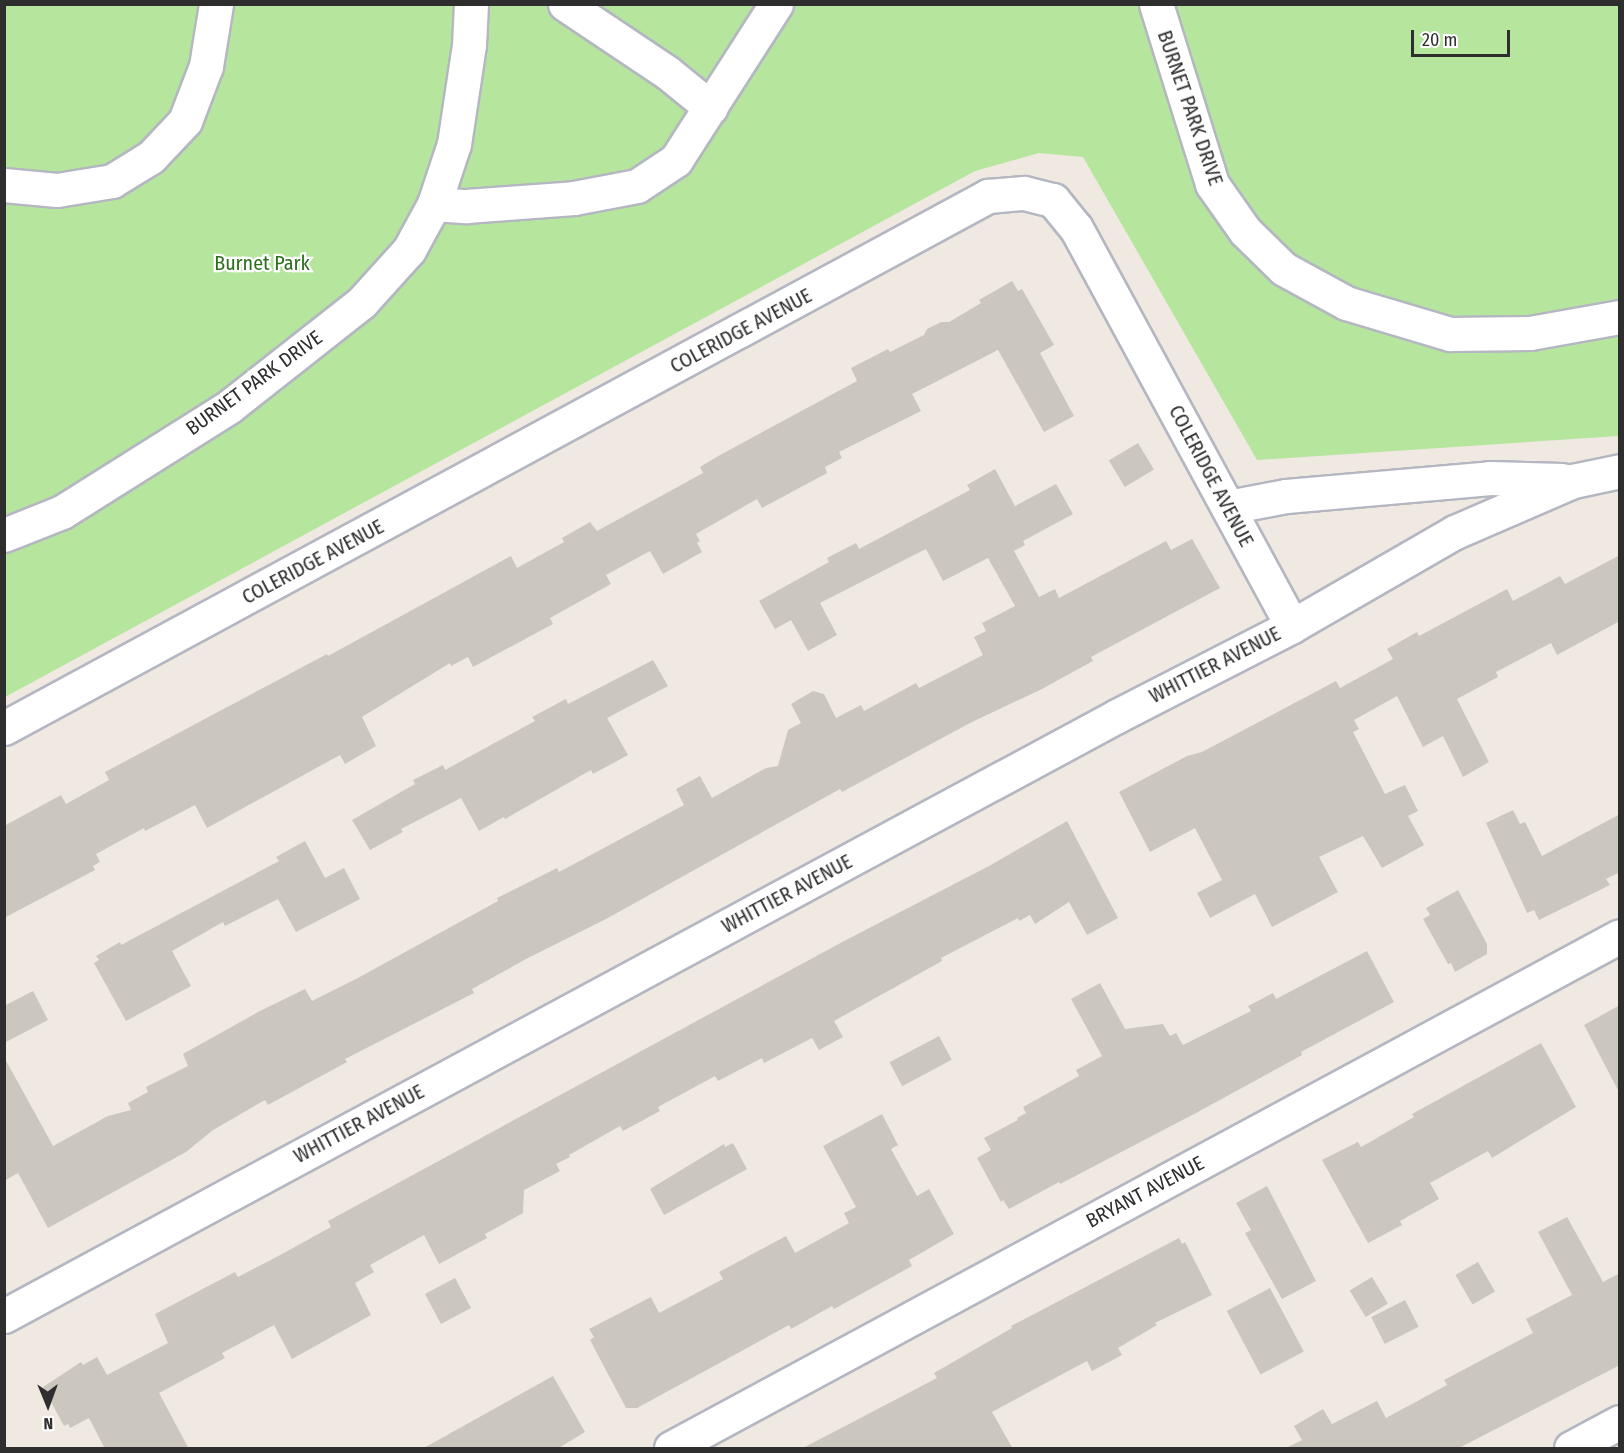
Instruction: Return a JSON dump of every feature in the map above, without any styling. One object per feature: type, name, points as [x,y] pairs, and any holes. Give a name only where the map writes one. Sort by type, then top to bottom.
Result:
[{"type":"street","points":[[4,185],[57,190],[112,181],[151,157],[185,121],[206,66],[216,4]]},
{"type":"street","name":"BURNET PARK DRIVE","points":[[4,535],[62,512],[230,406],[362,302],[409,250],[434,204],[454,144],[469,45],[471,4]]},
{"type":"street","points":[[566,4],[668,73],[711,108]]},
{"type":"street","points":[[434,204],[466,206],[574,198],[637,186],[676,160],[776,4]]},
{"type":"street","name":"BURNET PARK DRIVE","points":[[1156,4],[1212,184],[1245,231],[1284,268],[1346,303],[1450,334],[1530,333],[1620,317]]},
{"type":"street","name":"COLERIDGE AVENUE","points":[[4,728],[988,196],[1024,193],[1053,200],[1076,228],[1292,626]]},
{"type":"street","name":"WHITTIER AVENUE","points":[[4,1316],[1117,716],[1292,626],[1455,532],[1573,481],[1620,471]]},
{"type":"street","name":"WHITTIER AVENUE","points":[[1228,507],[1286,496],[1491,478],[1573,481]]},
{"type":"street","name":"BRYANT AVENUE","points":[[671,1449],[1620,936]]},
{"type":"street","points":[[1571,1449],[1620,1422]]},
{"type":"green space","name":"Burnet Park","points":[[5,5],[1619,5],[1619,436],[1257,460],[1083,157],[1039,153],[975,171],[5,697]]},
{"type":"building","points":[[1012,281],[1018,291],[1022,289],[1054,345],[1040,353],[1074,416],[1044,432],[998,350],[912,394],[921,411],[839,452],[842,458],[825,467],[827,473],[762,508],[757,499],[696,534],[700,541],[697,543],[702,552],[663,574],[650,551],[606,575],[611,584],[550,618],[553,624],[473,667],[468,657],[451,666],[450,663],[362,717],[376,746],[345,764],[340,755],[207,828],[195,805],[145,831],[144,828],[96,854],[100,862],[93,866],[95,870],[4,918],[4,826],[61,795],[66,804],[109,780],[105,772],[327,654],[328,656],[511,556],[517,568],[564,542],[562,538],[590,522],[597,531],[703,473],[700,467],[720,455],[857,381],[851,368],[888,349],[890,352],[924,335],[927,329],[941,322],[949,322],[981,303],[979,300]]},
{"type":"building","points":[[1138,443],[1154,470],[1125,487],[1109,461]]},
{"type":"building","points":[[995,469],[1015,506],[1056,484],[1073,514],[1023,541],[1025,545],[1014,551],[1039,597],[1055,589],[1059,598],[1166,541],[1171,550],[1192,539],[1220,588],[1091,657],[1093,661],[1040,690],[972,722],[842,792],[840,789],[606,919],[528,958],[472,989],[474,993],[345,1059],[347,1062],[268,1105],[265,1100],[213,1130],[186,1152],[48,1228],[18,1173],[4,1181],[4,1057],[53,1146],[108,1116],[131,1110],[128,1103],[148,1092],[146,1087],[188,1066],[183,1054],[260,1011],[305,989],[312,1001],[498,901],[497,898],[557,868],[559,872],[684,805],[676,789],[700,776],[712,798],[766,768],[778,766],[788,730],[801,723],[791,704],[813,691],[824,694],[836,718],[861,705],[864,711],[916,683],[919,688],[983,655],[974,637],[986,631],[982,623],[1015,606],[988,558],[943,581],[926,549],[820,603],[837,635],[808,651],[791,620],[775,629],[759,601],[829,562],[827,558],[856,543],[859,549],[970,490],[967,485]]},
{"type":"building","points":[[1620,555],[1620,621],[1557,655],[1551,643],[1496,672],[1498,677],[1457,699],[1489,762],[1463,777],[1443,736],[1423,747],[1397,696],[1354,720],[1359,729],[1353,732],[1385,794],[1405,785],[1418,811],[1408,816],[1424,845],[1382,868],[1363,836],[1319,857],[1338,892],[1272,927],[1255,894],[1210,918],[1197,893],[1222,880],[1195,828],[1150,852],[1119,792],[1187,756],[1202,752],[1336,681],[1340,688],[1393,659],[1387,649],[1417,632],[1419,636],[1507,589],[1513,601],[1560,576],[1565,584]]},
{"type":"building","points":[[653,660],[668,686],[607,718],[628,755],[593,774],[591,770],[505,819],[504,817],[479,831],[461,798],[401,829],[403,832],[370,850],[352,820],[415,784],[413,780],[443,765],[445,770],[535,721],[532,717],[566,699],[568,704]]},
{"type":"building","points":[[1513,810],[1520,824],[1525,822],[1542,856],[1620,814],[1620,872],[1606,879],[1610,885],[1539,920],[1534,910],[1527,913],[1486,823]]},
{"type":"building","points":[[1067,821],[1118,918],[1087,935],[1069,902],[1035,924],[1030,915],[1019,921],[1018,918],[941,958],[942,961],[834,1021],[843,1037],[819,1050],[812,1038],[764,1063],[762,1058],[718,1081],[715,1076],[658,1107],[660,1111],[623,1131],[620,1126],[569,1155],[570,1157],[556,1164],[560,1171],[524,1190],[523,1213],[485,1234],[487,1238],[439,1264],[424,1235],[370,1265],[374,1272],[355,1283],[371,1315],[292,1359],[274,1325],[222,1353],[225,1358],[159,1393],[189,1449],[105,1449],[89,1418],[70,1428],[68,1424],[64,1426],[43,1387],[81,1362],[83,1365],[97,1357],[107,1375],[168,1343],[155,1314],[235,1272],[238,1277],[282,1254],[331,1227],[328,1221],[846,940],[989,866]]},
{"type":"building","points":[[305,841],[325,878],[344,868],[360,899],[296,932],[278,899],[225,926],[223,922],[172,951],[191,986],[126,1021],[94,963],[99,960],[96,956],[279,861],[276,857]]},
{"type":"building","points":[[1458,890],[1487,944],[1487,954],[1455,972],[1451,963],[1448,964],[1423,919],[1430,915],[1426,908]]},
{"type":"building","points":[[1367,951],[1394,1002],[1301,1052],[1302,1055],[1196,1113],[1060,1184],[1059,1182],[1009,1209],[1003,1200],[1001,1202],[977,1158],[991,1150],[984,1138],[1018,1120],[1017,1118],[1026,1113],[1023,1107],[1079,1076],[1076,1070],[1102,1056],[1071,999],[1100,983],[1125,1029],[1163,1024],[1170,1036],[1176,1033],[1183,1045],[1251,1011],[1248,1006],[1273,993],[1276,999]]},
{"type":"building","points":[[33,991],[48,1020],[4,1043],[4,1006]]},
{"type":"building","points":[[1620,1005],[1620,1094],[1584,1025]]},
{"type":"building","points":[[939,1036],[952,1060],[902,1086],[890,1062]]},
{"type":"building","points":[[1541,1043],[1576,1107],[1492,1158],[1488,1151],[1430,1183],[1439,1199],[1400,1221],[1402,1225],[1368,1243],[1322,1160],[1358,1142],[1361,1147],[1414,1117],[1412,1114]]},
{"type":"building","points":[[882,1114],[898,1145],[891,1149],[917,1196],[929,1189],[954,1234],[909,1260],[912,1266],[834,1309],[832,1306],[791,1329],[789,1325],[637,1408],[626,1408],[590,1340],[594,1337],[589,1329],[651,1297],[659,1313],[723,1279],[719,1272],[786,1236],[795,1253],[849,1223],[844,1213],[856,1207],[823,1146]]},
{"type":"building","points":[[733,1143],[747,1169],[664,1215],[650,1189],[724,1144],[725,1147]]},
{"type":"building","points":[[1267,1186],[1316,1281],[1282,1299],[1245,1233],[1251,1230],[1236,1203]]},
{"type":"building","points":[[1567,1217],[1603,1282],[1620,1273],[1620,1365],[1457,1449],[1284,1449],[1302,1440],[1294,1426],[1323,1409],[1332,1424],[1377,1401],[1386,1418],[1447,1385],[1444,1380],[1533,1333],[1526,1319],[1572,1295],[1538,1232]]},
{"type":"building","points":[[1179,1238],[1182,1244],[1185,1242],[1212,1295],[1155,1323],[1157,1325],[1118,1348],[1122,1355],[1092,1371],[1087,1361],[992,1412],[1013,1449],[801,1449],[937,1378],[934,1373],[1012,1328],[1011,1326]]},
{"type":"building","points":[[1478,1262],[1495,1291],[1472,1304],[1455,1275]]},
{"type":"building","points":[[1372,1277],[1388,1304],[1366,1317],[1350,1290]]},
{"type":"building","points":[[455,1278],[471,1308],[441,1324],[425,1294]]},
{"type":"building","points":[[1270,1288],[1304,1352],[1261,1375],[1227,1311]]},
{"type":"building","points":[[1405,1300],[1419,1327],[1385,1344],[1371,1317]]},
{"type":"building","points":[[553,1376],[585,1432],[557,1449],[422,1449]]}]
